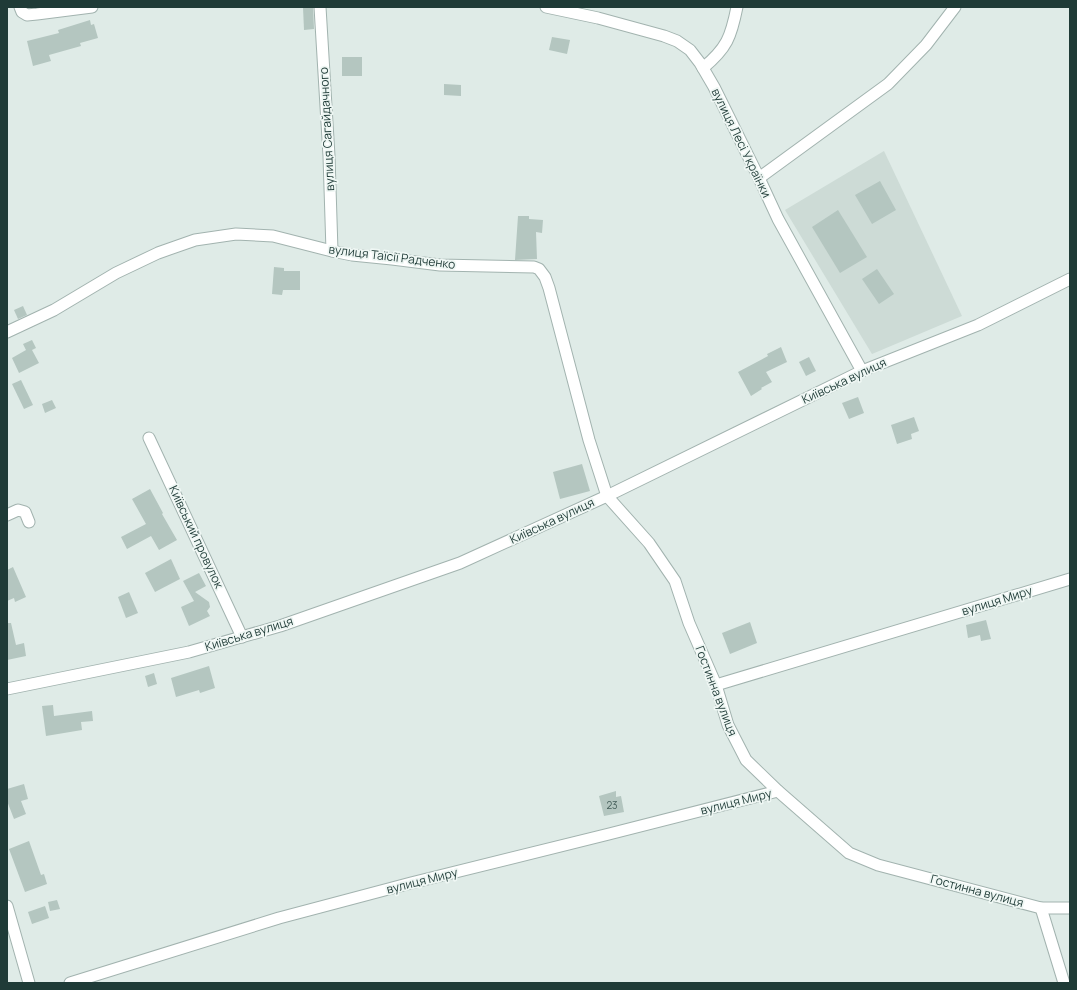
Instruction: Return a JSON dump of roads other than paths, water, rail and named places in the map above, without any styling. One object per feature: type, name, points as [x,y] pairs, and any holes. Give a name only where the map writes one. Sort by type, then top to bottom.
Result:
[{"type":"street","points":[[20,7],[22,12],[27,15],[92,7]]},
{"type":"street","name":"вулиця Сагайдачного","points":[[320,7],[329,156],[332,251]]},
{"type":"street","name":"вулиця Лесі Українки","points":[[546,7],[598,18],[664,36],[677,41],[690,50],[714,87],[778,220],[862,371]]},
{"type":"street","points":[[703,68],[715,58],[723,48],[729,37],[737,7]]},
{"type":"street","points":[[759,178],[888,84],[926,45],[955,7]]},
{"type":"street","name":"вулиця Таїсії Радченко","points":[[7,332],[54,310],[116,273],[158,253],[195,240],[236,234],[273,236],[352,255],[392,258],[440,265],[489,267],[528,266],[539,269],[545,276],[549,288],[589,440],[607,496]]},
{"type":"street","name":"Київська вулиця","points":[[7,688],[189,652],[280,626],[460,563],[607,496],[862,371],[978,324],[1070,279]]},
{"type":"street","name":"Київський провулок","points":[[149,438],[242,637]]},
{"type":"street","name":"Гостинна вулиця","points":[[607,496],[649,543],[675,582],[689,623],[716,685],[728,725],[746,760],[778,791],[849,853],[878,865],[1041,908],[1070,908]]},
{"type":"street","points":[[7,515],[18,510],[25,512],[29,522]]},
{"type":"street","name":"вулиця Миру","points":[[716,685],[1070,579]]},
{"type":"street","name":"вулиця Миру","points":[[70,983],[286,916],[411,883],[778,791]]},
{"type":"street","points":[[7,906],[30,983]]},
{"type":"street","points":[[1041,908],[1064,983]]}]
